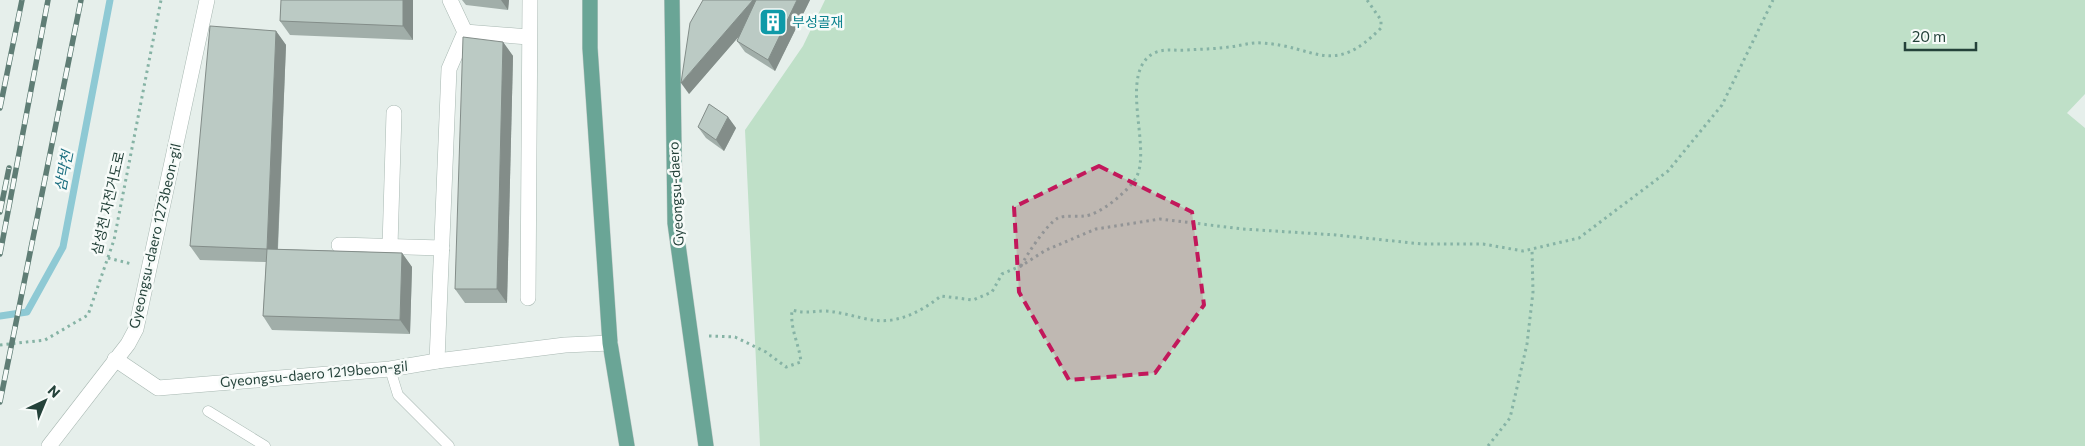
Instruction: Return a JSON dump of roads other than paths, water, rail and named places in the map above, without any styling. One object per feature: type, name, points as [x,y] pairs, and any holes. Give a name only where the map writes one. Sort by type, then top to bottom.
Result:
[{"type":"main road","points":[[590,0],[590,48],[610,343],[627,446]]},
{"type":"main road","name":"Gyeongsu-daero","points":[[672,0],[675,224],[706,446]]},
{"type":"street","name":"Gyeongsu-daero 1273beon-gil","points":[[49,446],[128,344],[136,329],[207,0]]},
{"type":"street","points":[[437,361],[449,69],[465,32],[450,0]]},
{"type":"street","points":[[528,298],[530,0]]},
{"type":"street","points":[[465,32],[529,37]]},
{"type":"street","points":[[390,246],[394,113]]},
{"type":"street","points":[[339,245],[442,248]]},
{"type":"street","name":"Gyeongsu-daero 1219beon-gil","points":[[115,360],[158,388],[390,369],[437,361],[565,345],[610,343]]},
{"type":"lane","points":[[390,369],[398,395],[449,446]]},
{"type":"lane","points":[[208,411],[265,446]]},
{"type":"waterway","name":"삼막천","points":[[0,316],[27,312],[63,247],[110,0]]},
{"type":"railway","points":[[0,108],[22,0]]},
{"type":"railway","points":[[0,254],[48,0]]},
{"type":"railway","points":[[0,402],[81,0]]},
{"type":"railway","points":[[0,212],[9,168]]},
{"type":"place","name":"부성골재","points":[[773,22]]}]
